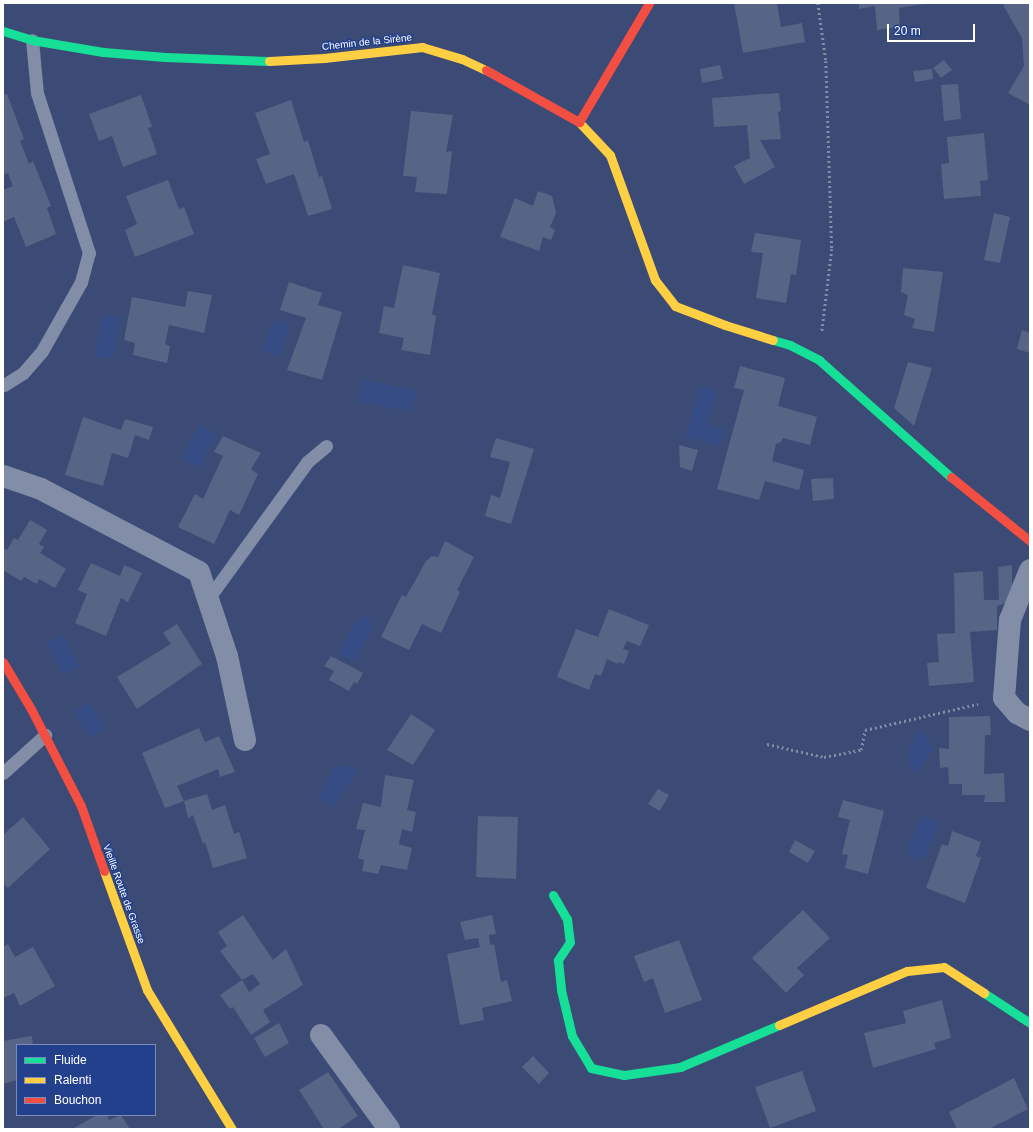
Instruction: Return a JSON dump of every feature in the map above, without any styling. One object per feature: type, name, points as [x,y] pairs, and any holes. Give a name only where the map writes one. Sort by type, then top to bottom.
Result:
[{"type":"street","points":[[649,3],[579,122],[610,155],[655,280],[675,306],[725,325],[790,345],[819,360],[946,472],[1030,541]]},
{"type":"street","name":"Chemin de la Sirène","points":[[3,31],[32,40],[104,52],[165,57],[263,61],[324,58],[422,47],[462,59],[506,80],[553,109],[579,122]]},
{"type":"street","points":[[3,476],[41,489],[199,572],[227,656],[245,740]]},
{"type":"street","points":[[1030,570],[1010,620],[1004,698],[1016,712],[1030,720]]},
{"type":"street","name":"Vieille Route de Grasse","points":[[3,662],[31,709],[81,806],[147,990],[232,1129]]},
{"type":"street","points":[[553,895],[567,919],[570,942],[558,960],[561,990],[572,1036],[591,1068],[624,1075],[680,1067],[907,971],[944,967],[1030,1023]]},
{"type":"street","points":[[322,1035],[389,1129]]},
{"type":"lane","points":[[4,385],[23,373],[42,351],[81,282],[89,253],[38,94],[32,40]]},
{"type":"lane","points":[[208,599],[307,462],[326,446]]},
{"type":"lane","points":[[3,773],[44,735]]},
{"type":"path","points":[[818,3],[826,61],[832,249],[819,360]]},
{"type":"path","points":[[767,744],[824,757],[861,750],[865,730],[1004,698]]},
{"type":"water","points":[[103,315],[121,319],[112,359],[94,356]]},
{"type":"water","points":[[274,319],[290,324],[280,356],[263,351]]},
{"type":"water","points":[[363,379],[417,391],[411,412],[358,401]]},
{"type":"water","points":[[700,386],[717,391],[707,425],[724,429],[719,446],[685,437]]},
{"type":"water","points":[[199,425],[216,433],[199,468],[182,458]]},
{"type":"water","points":[[366,616],[370,619],[372,629],[354,661],[338,653],[357,619]]},
{"type":"water","points":[[62,635],[79,666],[64,675],[46,644]]},
{"type":"water","points":[[89,702],[105,728],[91,738],[74,712]]},
{"type":"water","points":[[918,732],[926,733],[934,751],[929,752],[924,765],[915,771],[911,770],[909,750]]},
{"type":"water","points":[[352,766],[355,769],[352,779],[332,808],[318,796],[334,768]]},
{"type":"water","points":[[921,816],[938,822],[926,856],[915,860],[908,849]]},
{"type":"building","points":[[734,3],[777,3],[781,27],[802,23],[805,42],[743,53]]},
{"type":"building","points":[[859,3],[925,4],[899,8],[900,27],[877,30],[875,6],[859,9]]},
{"type":"building","points":[[1007,3],[1030,3],[1030,105],[1008,93],[1024,66],[1022,38],[1003,5]]},
{"type":"building","points":[[944,60],[952,70],[941,78],[933,68]]},
{"type":"building","points":[[720,65],[723,79],[702,83],[700,69]]},
{"type":"building","points":[[932,69],[933,79],[915,82],[913,71]]},
{"type":"building","points":[[958,84],[961,119],[944,121],[941,85]]},
{"type":"building","points":[[779,93],[781,111],[778,112],[781,139],[760,140],[775,167],[744,184],[734,166],[750,158],[747,125],[714,127],[712,98]]},
{"type":"building","points":[[7,94],[24,139],[20,141],[29,164],[33,161],[51,206],[47,208],[56,234],[26,247],[14,217],[3,222],[3,190],[13,186],[8,173],[3,175],[3,95]]},
{"type":"building","points":[[141,95],[152,127],[148,128],[157,154],[123,167],[112,136],[99,141],[89,114]]},
{"type":"building","points":[[291,100],[304,142],[308,140],[319,177],[322,176],[332,209],[308,216],[294,174],[266,184],[256,159],[270,154],[255,113]]},
{"type":"building","points":[[411,111],[453,115],[446,152],[452,151],[447,194],[415,192],[417,177],[403,176]]},
{"type":"building","points":[[984,133],[988,180],[980,181],[981,196],[944,199],[941,164],[949,163],[947,137]]},
{"type":"building","points":[[168,180],[179,209],[184,207],[194,234],[135,257],[125,230],[137,224],[126,196]]},
{"type":"building","points":[[538,191],[552,196],[556,213],[550,227],[555,230],[551,240],[543,237],[539,251],[500,237],[515,198],[533,206]]},
{"type":"building","points":[[994,213],[1010,217],[1000,263],[984,260]]},
{"type":"building","points":[[755,233],[801,240],[796,275],[791,274],[786,303],[756,298],[763,253],[751,252]]},
{"type":"building","points":[[403,265],[440,273],[432,314],[436,316],[430,355],[401,350],[404,338],[379,333],[384,306],[394,308]]},
{"type":"building","points":[[903,268],[943,272],[934,332],[912,328],[915,319],[904,315],[908,295],[901,292]]},
{"type":"building","points":[[289,282],[322,293],[318,305],[342,312],[322,380],[287,370],[306,318],[280,310]]},
{"type":"building","points":[[188,291],[212,295],[204,333],[169,325],[165,344],[170,346],[167,363],[133,355],[135,343],[124,340],[132,297],[185,307]]},
{"type":"building","points":[[1022,330],[1030,333],[1030,353],[1017,349]]},
{"type":"building","points":[[908,362],[932,368],[914,426],[894,408]]},
{"type":"building","points":[[740,366],[785,378],[778,406],[817,417],[810,445],[783,438],[781,442],[776,444],[772,461],[804,470],[799,490],[765,481],[759,500],[717,489],[744,390],[734,388]]},
{"type":"building","points":[[83,417],[121,430],[125,419],[153,427],[149,440],[135,435],[128,458],[112,453],[103,486],[65,475]]},
{"type":"building","points":[[223,436],[261,453],[251,469],[258,474],[239,515],[230,510],[214,544],[178,527],[195,494],[203,499],[223,456],[214,452]]},
{"type":"building","points":[[496,438],[534,449],[511,524],[485,516],[491,495],[500,498],[510,462],[490,457]]},
{"type":"building","points":[[679,445],[698,450],[692,471],[680,467]]},
{"type":"building","points":[[833,478],[834,499],[813,501],[811,479]]},
{"type":"building","points":[[30,520],[47,530],[39,544],[44,547],[40,553],[66,569],[55,588],[39,579],[37,584],[24,577],[21,581],[3,570],[3,548],[7,550],[14,538],[18,540]]},
{"type":"building","points":[[445,541],[474,557],[457,590],[460,592],[441,633],[422,624],[409,650],[381,637],[402,595],[406,597],[426,561],[432,556],[438,557]]},
{"type":"building","points":[[91,563],[120,576],[124,565],[142,573],[128,602],[121,598],[106,636],[75,623],[87,594],[78,590]]},
{"type":"building","points":[[1012,565],[1012,601],[997,606],[997,630],[970,632],[974,682],[929,686],[927,663],[939,662],[937,634],[955,633],[954,573],[983,571],[984,600],[999,600],[998,567]]},
{"type":"building","points":[[609,609],[649,625],[640,646],[627,641],[623,649],[629,651],[624,664],[618,662],[618,664],[607,659],[601,676],[595,674],[589,690],[557,677],[576,629],[598,637]]},
{"type":"building","points":[[177,624],[202,664],[137,709],[117,677],[171,644],[163,633]]},
{"type":"building","points":[[331,656],[363,673],[357,684],[354,682],[349,691],[329,680],[334,671],[324,666]]},
{"type":"building","points":[[411,714],[435,730],[413,765],[387,750]]},
{"type":"building","points":[[990,716],[991,735],[985,735],[984,774],[1004,773],[1005,802],[984,802],[985,795],[962,795],[962,784],[949,784],[948,767],[940,768],[939,748],[949,749],[949,717]]},
{"type":"building","points":[[199,728],[205,742],[219,736],[235,772],[220,777],[218,769],[177,786],[184,801],[165,808],[142,753]]},
{"type":"building","points":[[385,775],[414,780],[407,810],[416,812],[412,832],[402,829],[399,844],[412,848],[407,870],[381,865],[378,874],[362,871],[364,860],[358,858],[365,830],[356,829],[363,803],[381,807]]},
{"type":"building","points":[[658,789],[669,795],[660,811],[648,804]]},
{"type":"building","points":[[207,794],[212,810],[225,805],[234,834],[239,832],[247,858],[213,868],[205,842],[203,844],[193,815],[188,818],[184,801]]},
{"type":"building","points":[[843,800],[884,811],[868,874],[845,868],[848,855],[842,854],[850,820],[838,817]]},
{"type":"building","points":[[478,816],[518,817],[516,879],[476,877]]},
{"type":"building","points":[[23,817],[50,849],[8,888],[3,883],[3,835]]},
{"type":"building","points":[[952,831],[981,842],[976,856],[981,858],[965,903],[926,888],[942,844],[948,846]]},
{"type":"building","points":[[795,840],[815,851],[808,863],[789,852]]},
{"type":"building","points":[[803,910],[830,938],[797,968],[804,975],[786,993],[752,958]]},
{"type":"building","points":[[243,915],[273,960],[286,949],[303,985],[263,1010],[270,1022],[251,1035],[233,1007],[230,1009],[220,995],[242,980],[220,951],[227,946],[218,932]],"holes":[[[253,974],[260,984],[249,992],[242,980]]]},
{"type":"building","points":[[492,915],[496,934],[489,935],[490,945],[494,944],[501,982],[507,980],[512,1001],[482,1008],[484,1020],[460,1025],[447,954],[480,947],[478,938],[465,940],[460,922]]},
{"type":"building","points":[[679,940],[702,1000],[665,1013],[653,978],[644,982],[634,956]]},
{"type":"building","points":[[8,944],[15,957],[33,947],[55,986],[20,1006],[14,993],[3,998],[3,947]]},
{"type":"building","points":[[942,1000],[951,1038],[934,1043],[936,1049],[873,1068],[864,1033],[906,1023],[903,1011]]},
{"type":"building","points":[[279,1023],[289,1043],[265,1057],[254,1038]]},
{"type":"building","points":[[32,1036],[33,1044],[16,1044],[16,1080],[3,1084],[3,1041]]},
{"type":"building","points":[[533,1056],[549,1073],[539,1084],[522,1067]]},
{"type":"building","points":[[802,1071],[816,1111],[770,1128],[755,1087]]},
{"type":"building","points":[[328,1072],[358,1116],[338,1129],[324,1129],[299,1090]]},
{"type":"building","points":[[1014,1078],[1028,1109],[989,1129],[957,1129],[949,1112]]},
{"type":"building","points":[[95,1116],[107,1116],[109,1120],[122,1116],[130,1129],[72,1129]]},
{"type":"traffic: fast","points":[[3,31],[32,40],[103,52],[165,57],[269,61]]},
{"type":"traffic: fast","points":[[773,340],[790,345],[819,360],[951,477]]},
{"type":"traffic: fast","points":[[553,895],[567,919],[570,942],[558,960],[561,990],[572,1036],[591,1068],[624,1075],[680,1067],[779,1025]]},
{"type":"traffic: fast","points":[[984,993],[1030,1023]]},
{"type":"traffic: slow","points":[[269,61],[324,58],[422,47],[462,59],[486,70]]},
{"type":"traffic: slow","points":[[579,122],[610,155],[655,280],[675,306],[725,325],[773,340]]},
{"type":"traffic: slow","points":[[104,871],[147,990],[232,1129]]},
{"type":"traffic: slow","points":[[779,1025],[907,971],[944,967],[984,993]]},
{"type":"traffic: jam","points":[[486,70],[579,122],[649,3]]},
{"type":"traffic: jam","points":[[951,477],[1030,541]]},
{"type":"traffic: jam","points":[[3,662],[31,709],[81,806],[104,871]]}]
